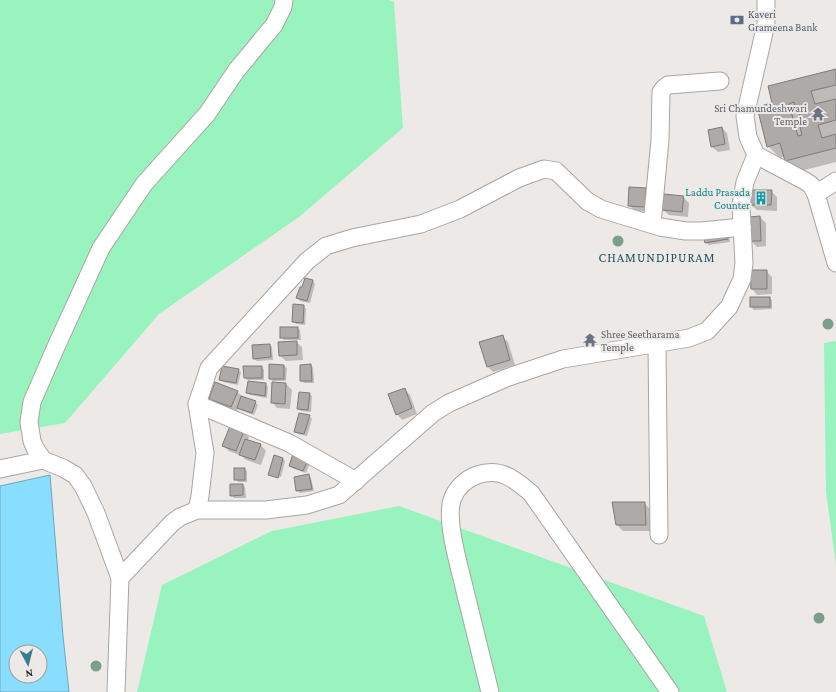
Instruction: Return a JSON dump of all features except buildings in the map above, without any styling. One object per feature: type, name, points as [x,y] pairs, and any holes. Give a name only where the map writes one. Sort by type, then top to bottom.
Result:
[{"type":"street","points":[[43,460],[32,441],[29,422],[32,402],[101,248],[144,184],[207,114],[236,71],[274,25],[283,7],[284,0]]},
{"type":"street","points":[[766,0],[766,24],[745,116],[748,137],[756,155],[811,185],[816,194],[836,263]]},
{"type":"street","points":[[652,224],[660,140],[661,92],[668,86],[720,81]]},
{"type":"street","points":[[120,578],[172,523],[180,517],[197,510],[266,510],[307,505],[339,495],[433,413],[456,400],[506,378],[563,359],[689,338],[707,331],[729,306],[742,279],[744,263],[741,205],[745,182],[756,155]]},
{"type":"street","points":[[197,510],[201,491],[204,453],[197,404],[209,368],[302,266],[326,246],[352,238],[422,224],[460,209],[519,178],[544,169],[556,171],[588,201],[601,209],[660,227],[686,231],[702,231],[742,227]]},
{"type":"street","points":[[816,194],[836,181]]},
{"type":"street","points":[[657,344],[659,535]]},
{"type":"street","points":[[197,404],[289,442],[356,480]]},
{"type":"street","points":[[0,469],[43,460],[63,468],[75,475],[83,486],[96,513],[120,578],[116,692]]},
{"type":"street","points":[[490,692],[453,542],[450,510],[452,498],[462,484],[472,477],[482,473],[497,472],[511,477],[531,493],[670,692]]},
{"type":"green space","points":[[0,0],[389,0],[394,2],[403,128],[299,217],[159,314],[65,423],[0,434]]},
{"type":"green space","points":[[836,341],[836,565],[826,492],[824,343]]},
{"type":"green space","points":[[399,506],[704,616],[727,692],[137,692],[162,585],[272,531]]},
{"type":"water","points":[[50,475],[69,692],[0,692],[0,486]]},
{"type":"place","name":"Kaveri Grameena Bank","points":[[737,20]]},
{"type":"place","name":"Sri Chamundeshwari Temple","points":[[818,114]]},
{"type":"place","name":"Laddu Prasada Counter","points":[[761,198]]},
{"type":"place","name":"Shree Seetharama Temple","points":[[590,340]]},
{"type":"district","name":"CHAMUNDIPURAM","points":[[657,257]]}]
